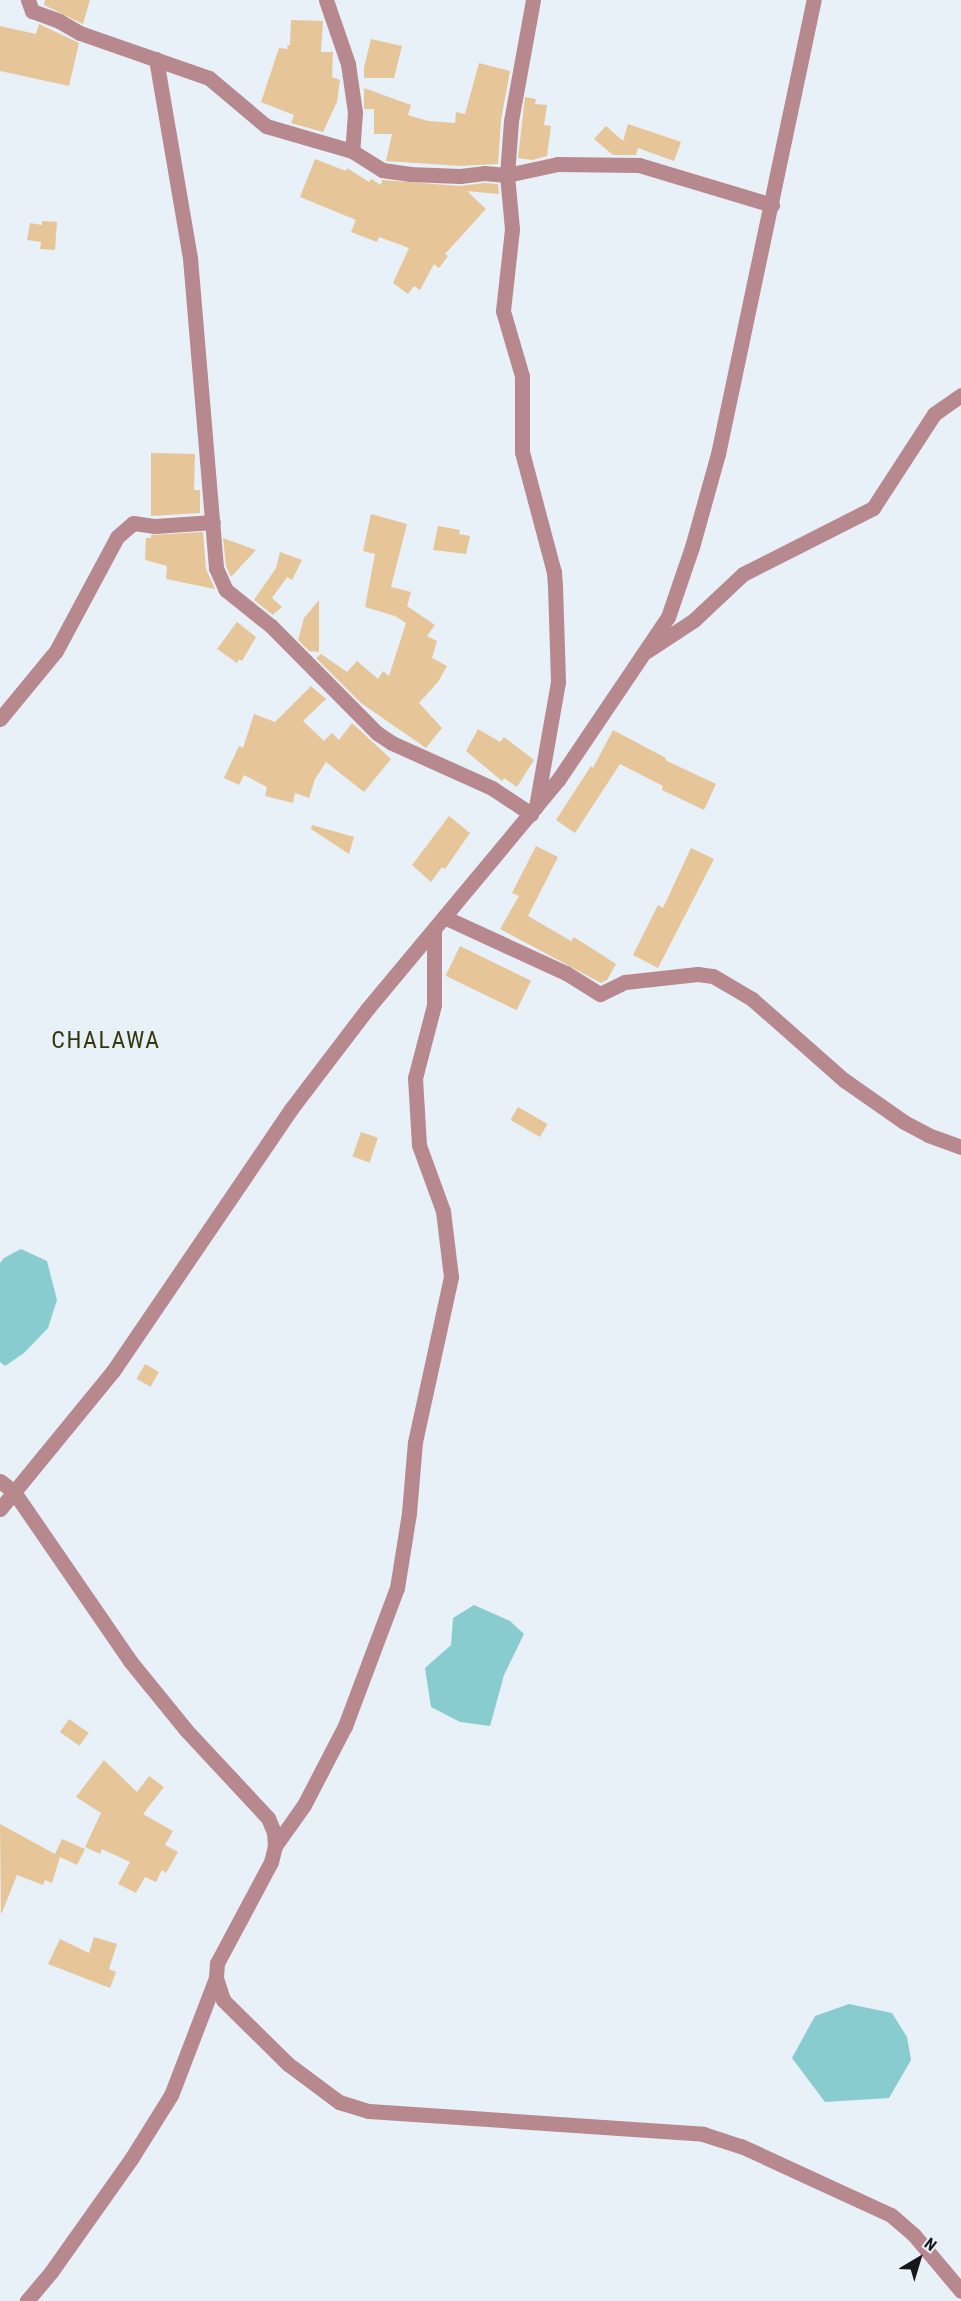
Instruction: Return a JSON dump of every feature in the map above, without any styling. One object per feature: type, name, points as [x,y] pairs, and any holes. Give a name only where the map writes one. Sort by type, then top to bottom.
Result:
[{"type":"street","points":[[28,0],[32,11],[59,21],[80,33],[209,78],[266,126],[352,151],[382,170],[409,174],[460,176],[484,173],[507,176],[558,164],[639,165],[772,205]]},
{"type":"street","points":[[326,0],[348,64],[355,112],[352,151]]},
{"type":"street","points":[[533,0],[514,100],[507,176],[512,229],[503,311],[522,376],[522,452],[554,572],[555,586],[558,682],[534,810]]},
{"type":"street","points":[[0,1509],[113,1371],[291,1109],[368,1008],[558,780],[668,617],[692,547],[718,454],[814,0]]},
{"type":"street","points":[[156,59],[190,258],[216,568],[226,590],[254,610],[377,733],[392,743],[492,788],[534,810]]},
{"type":"street","points":[[646,651],[694,620],[743,574],[873,508],[934,414],[961,395]]},
{"type":"street","points":[[0,719],[56,651],[117,537],[133,523],[155,526],[213,522]]},
{"type":"street","points":[[444,917],[566,973],[600,994],[625,982],[698,974],[713,976],[752,999],[844,1080],[896,1116],[928,1135],[961,1147]]},
{"type":"street","points":[[275,1846],[304,1804],[345,1726],[397,1588],[409,1513],[415,1442],[451,1277],[443,1211],[419,1145],[415,1078],[434,1005],[434,930]]},
{"type":"street","points":[[0,1481],[14,1492],[130,1661],[186,1730],[268,1818],[274,1832],[275,1846],[271,1862],[217,1963],[216,1978],[171,2096],[131,2159],[51,2272],[27,2301]]},
{"type":"street","points":[[216,1978],[223,2000],[288,2064],[339,2102],[369,2111],[582,2125],[712,2137],[741,2146],[891,2215],[914,2235],[961,2291]]},
{"type":"water","points":[[21,1249],[47,1261],[57,1300],[48,1328],[24,1353],[5,1366],[0,1362],[0,1263],[4,1258]]},
{"type":"water","points":[[474,1605],[510,1621],[524,1634],[504,1675],[490,1726],[460,1722],[431,1707],[425,1668],[451,1645],[453,1618]]},
{"type":"water","points":[[849,2004],[892,2013],[907,2037],[911,2060],[889,2098],[825,2102],[792,2058],[815,2016]]},
{"type":"building","points":[[45,0],[90,0],[83,24],[44,5]]},
{"type":"building","points":[[291,20],[323,21],[321,52],[333,52],[332,77],[340,80],[337,102],[323,132],[291,123],[294,115],[261,102],[279,48],[288,49],[287,45],[290,45]]},
{"type":"building","points":[[39,24],[79,43],[69,86],[0,71],[0,26],[36,34]]},
{"type":"building","points":[[371,39],[402,46],[394,78],[364,78],[364,67]]},
{"type":"building","points":[[479,63],[510,71],[501,120],[498,164],[460,166],[386,161],[392,134],[374,134],[374,109],[364,109],[364,88],[411,105],[408,115],[428,121],[455,123],[456,112],[465,114]]},
{"type":"building","points":[[525,97],[536,99],[535,104],[547,105],[544,125],[551,126],[547,156],[532,160],[518,158]]},
{"type":"building","points":[[628,124],[681,142],[674,161],[638,148],[636,155],[613,155],[594,139],[606,126],[623,141]]},
{"type":"building","points":[[315,159],[346,171],[347,168],[369,182],[371,179],[381,185],[382,180],[460,186],[498,184],[499,194],[467,191],[486,209],[445,254],[448,256],[439,268],[434,264],[420,290],[414,286],[408,294],[393,283],[409,248],[379,237],[377,242],[351,232],[356,220],[300,197]]},
{"type":"building","points":[[42,221],[57,222],[55,250],[40,249],[41,242],[27,240],[30,223],[42,225]]},
{"type":"building","points":[[151,453],[195,454],[194,490],[200,490],[200,513],[151,516]]},
{"type":"building","points":[[371,514],[407,524],[391,587],[411,592],[407,606],[435,625],[427,636],[437,641],[432,658],[447,666],[438,682],[419,703],[442,728],[426,748],[361,703],[316,658],[321,654],[347,672],[357,661],[378,679],[383,671],[389,676],[406,623],[395,616],[365,607],[375,554],[363,551]]},
{"type":"building","points":[[438,526],[460,530],[459,534],[470,536],[466,554],[433,550]]},
{"type":"building","points":[[203,532],[206,569],[215,589],[166,579],[167,566],[145,560],[146,538],[151,538],[151,535]]},
{"type":"building","points":[[223,538],[256,550],[231,577],[226,566]]},
{"type":"building","points":[[280,552],[302,560],[292,580],[287,577],[272,598],[282,607],[273,615],[254,600],[276,568]]},
{"type":"building","points":[[319,600],[319,652],[309,651],[298,640],[304,618]]},
{"type":"building","points":[[237,622],[256,637],[242,661],[239,659],[237,663],[217,649]]},
{"type":"building","points":[[311,686],[326,699],[303,721],[324,741],[332,733],[339,740],[352,723],[391,759],[364,792],[326,762],[315,779],[309,798],[295,793],[293,803],[265,796],[267,787],[244,775],[239,785],[224,778],[239,746],[243,748],[254,714],[275,722]]},
{"type":"building","points":[[478,729],[500,742],[504,737],[534,760],[517,787],[504,778],[502,781],[466,751]]},
{"type":"building","points":[[613,730],[666,758],[665,760],[716,784],[704,810],[662,790],[663,786],[620,764],[575,833],[556,820],[591,766],[593,768]]},
{"type":"building","points":[[449,816],[470,833],[445,869],[442,867],[431,882],[412,865]]},
{"type":"building","points":[[312,825],[354,837],[349,854],[311,829]]},
{"type":"building","points":[[536,846],[558,857],[528,916],[571,941],[574,937],[616,964],[607,980],[601,983],[500,929],[519,896],[512,893]]},
{"type":"building","points":[[691,848],[714,859],[658,968],[633,955],[658,905],[663,908]]},
{"type":"building","points":[[460,946],[531,981],[517,1010],[446,976]]},
{"type":"building","points":[[518,1107],[547,1124],[540,1137],[510,1120]]},
{"type":"building","points":[[361,1132],[378,1138],[370,1162],[353,1157]]},
{"type":"building","points":[[145,1364],[159,1372],[150,1387],[136,1379]]},
{"type":"building","points":[[69,1719],[89,1733],[79,1746],[60,1732]]},
{"type":"building","points":[[104,1760],[137,1792],[149,1776],[164,1787],[143,1814],[173,1831],[165,1845],[178,1852],[166,1873],[162,1870],[156,1882],[145,1877],[136,1893],[118,1884],[130,1862],[102,1849],[100,1854],[85,1847],[101,1813],[76,1797]]},
{"type":"building","points":[[0,1824],[55,1854],[62,1839],[85,1849],[77,1865],[60,1857],[52,1883],[45,1880],[43,1885],[17,1875],[1,1915]]},
{"type":"building","points":[[94,1937],[117,1944],[109,1969],[116,1972],[110,1988],[48,1964],[60,1939],[89,1953]]},
{"type":"district","name":"CHALAWA","points":[[106,1041]]}]
